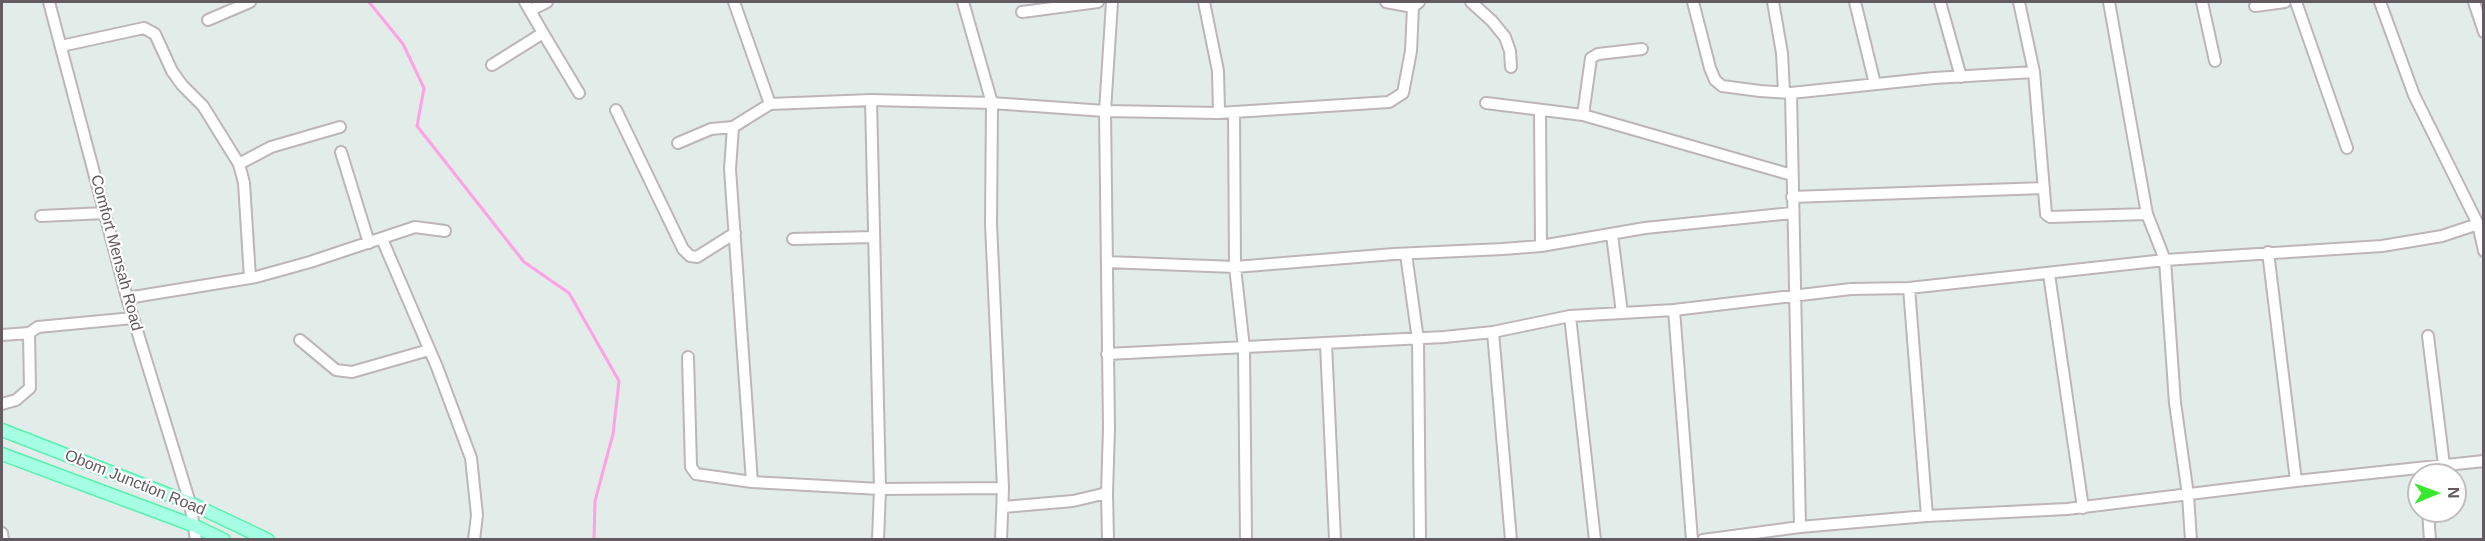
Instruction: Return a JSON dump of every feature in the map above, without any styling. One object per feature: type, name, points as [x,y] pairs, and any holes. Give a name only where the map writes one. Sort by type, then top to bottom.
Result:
[{"type":"main road","name":"Obom Junction Road","points":[[2,430],[190,502],[267,540]]},
{"type":"main road","name":"Obom Junction Road","points":[[2,454],[195,526],[224,540]]},
{"type":"street","name":"Comfort Mensah Road","points":[[49,2],[127,298],[190,502],[196,540]]},
{"type":"street","points":[[208,20],[250,2]]},
{"type":"street","points":[[547,2],[528,6],[579,93]]},
{"type":"street","points":[[734,2],[770,104]]},
{"type":"street","points":[[963,2],[992,103],[991,224],[1003,488],[1001,540]]},
{"type":"street","points":[[1022,12],[1098,2]]},
{"type":"street","points":[[1108,540],[1106,111],[1112,2]]},
{"type":"street","points":[[1210,2],[1204,2],[1218,71],[1219,113]]},
{"type":"street","points":[[678,143],[711,129],[733,127],[770,104],[871,100],[992,103],[1106,111],[1219,113],[1389,102],[1403,93],[1411,51],[1416,4],[1386,2]]},
{"type":"street","points":[[1471,2],[1492,21],[1505,37],[1510,51],[1510,67]]},
{"type":"street","points":[[1693,2],[1710,68],[1715,80],[1722,86],[1787,92],[2034,72]]},
{"type":"street","points":[[1773,2],[1787,92],[1792,175],[1800,527]]},
{"type":"street","points":[[1856,2],[1875,84]]},
{"type":"street","points":[[1940,2],[1960,77]]},
{"type":"street","points":[[2019,2],[2034,72],[2045,211],[2050,217],[2147,214]]},
{"type":"street","points":[[2109,2],[2147,214],[2165,260],[2175,403],[2188,495],[2191,540]]},
{"type":"street","points":[[2202,2],[2215,61]]},
{"type":"street","points":[[2255,6],[2285,2]]},
{"type":"street","points":[[2296,2],[2347,148]]},
{"type":"street","points":[[2380,2],[2414,95],[2478,224],[2484,251]]},
{"type":"street","points":[[2474,2],[2484,32]]},
{"type":"street","points":[[61,46],[144,28],[155,34],[177,78],[203,106],[239,164],[244,183],[250,278]]},
{"type":"street","points":[[492,65],[543,33]]},
{"type":"street","points":[[1583,115],[1591,58],[1598,54],[1642,49]]},
{"type":"street","points":[[871,100],[880,489],[878,540]]},
{"type":"street","points":[[1486,103],[1583,115],[1792,175]]},
{"type":"street","points":[[616,110],[683,249],[690,256],[697,257],[735,233]]},
{"type":"street","points":[[1540,111],[1541,246]]},
{"type":"street","points":[[1234,112],[1235,267],[1244,348],[1246,540]]},
{"type":"street","points":[[239,164],[271,147],[340,127]]},
{"type":"street","points":[[733,127],[730,169],[752,482]]},
{"type":"street","points":[[341,152],[369,243]]},
{"type":"street","points":[[1792,196],[2044,188]]},
{"type":"street","points":[[41,216],[105,213]]},
{"type":"street","points":[[1107,262],[1235,267],[1541,246],[1646,228],[1792,213]]},
{"type":"street","points":[[1107,354],[1418,340],[1493,332],[1570,316],[1674,310],[1851,289],[1909,288],[2165,260],[2382,246],[2442,236],[2478,224]]},
{"type":"street","points":[[127,298],[250,278],[310,262],[415,227],[445,231]]},
{"type":"street","points":[[1612,235],[1622,314]]},
{"type":"street","points":[[793,239],[874,237]]},
{"type":"street","points":[[382,239],[471,458],[477,515],[474,540]]},
{"type":"street","points":[[2268,252],[2296,481]]},
{"type":"street","points":[[1406,254],[1418,340],[1420,540]]},
{"type":"street","points":[[2049,274],[2083,507]]},
{"type":"street","points":[[1909,288],[1928,516]]},
{"type":"street","points":[[1674,310],[1692,540]]},
{"type":"street","points":[[1570,316],[1594,540]]},
{"type":"street","points":[[2,334],[29,333],[38,327],[133,318]]},
{"type":"street","points":[[1493,332],[1511,540]]},
{"type":"street","points":[[2,404],[16,400],[30,388],[29,333]]},
{"type":"street","points":[[2428,336],[2444,463]]},
{"type":"street","points":[[300,340],[336,370],[352,372],[429,350]]},
{"type":"street","points":[[1326,344],[1335,540]]},
{"type":"street","points":[[688,357],[691,467],[696,474],[752,482],[880,489],[1003,488]]},
{"type":"street","points":[[2464,463],[2484,461]]},
{"type":"street","points":[[1703,540],[1800,527],[1928,516],[2083,507],[2296,481],[2407,473]]},
{"type":"street","points":[[1003,507],[1073,501],[1107,493]]},
{"type":"street","points":[[2429,523],[2430,540]]},
{"type":"street","points":[[2,533],[3,540]]},
{"type":"waterway","points":[[369,2],[403,44],[424,88],[417,126],[524,262],[569,293],[619,381],[613,434],[595,501],[594,540]]}]
